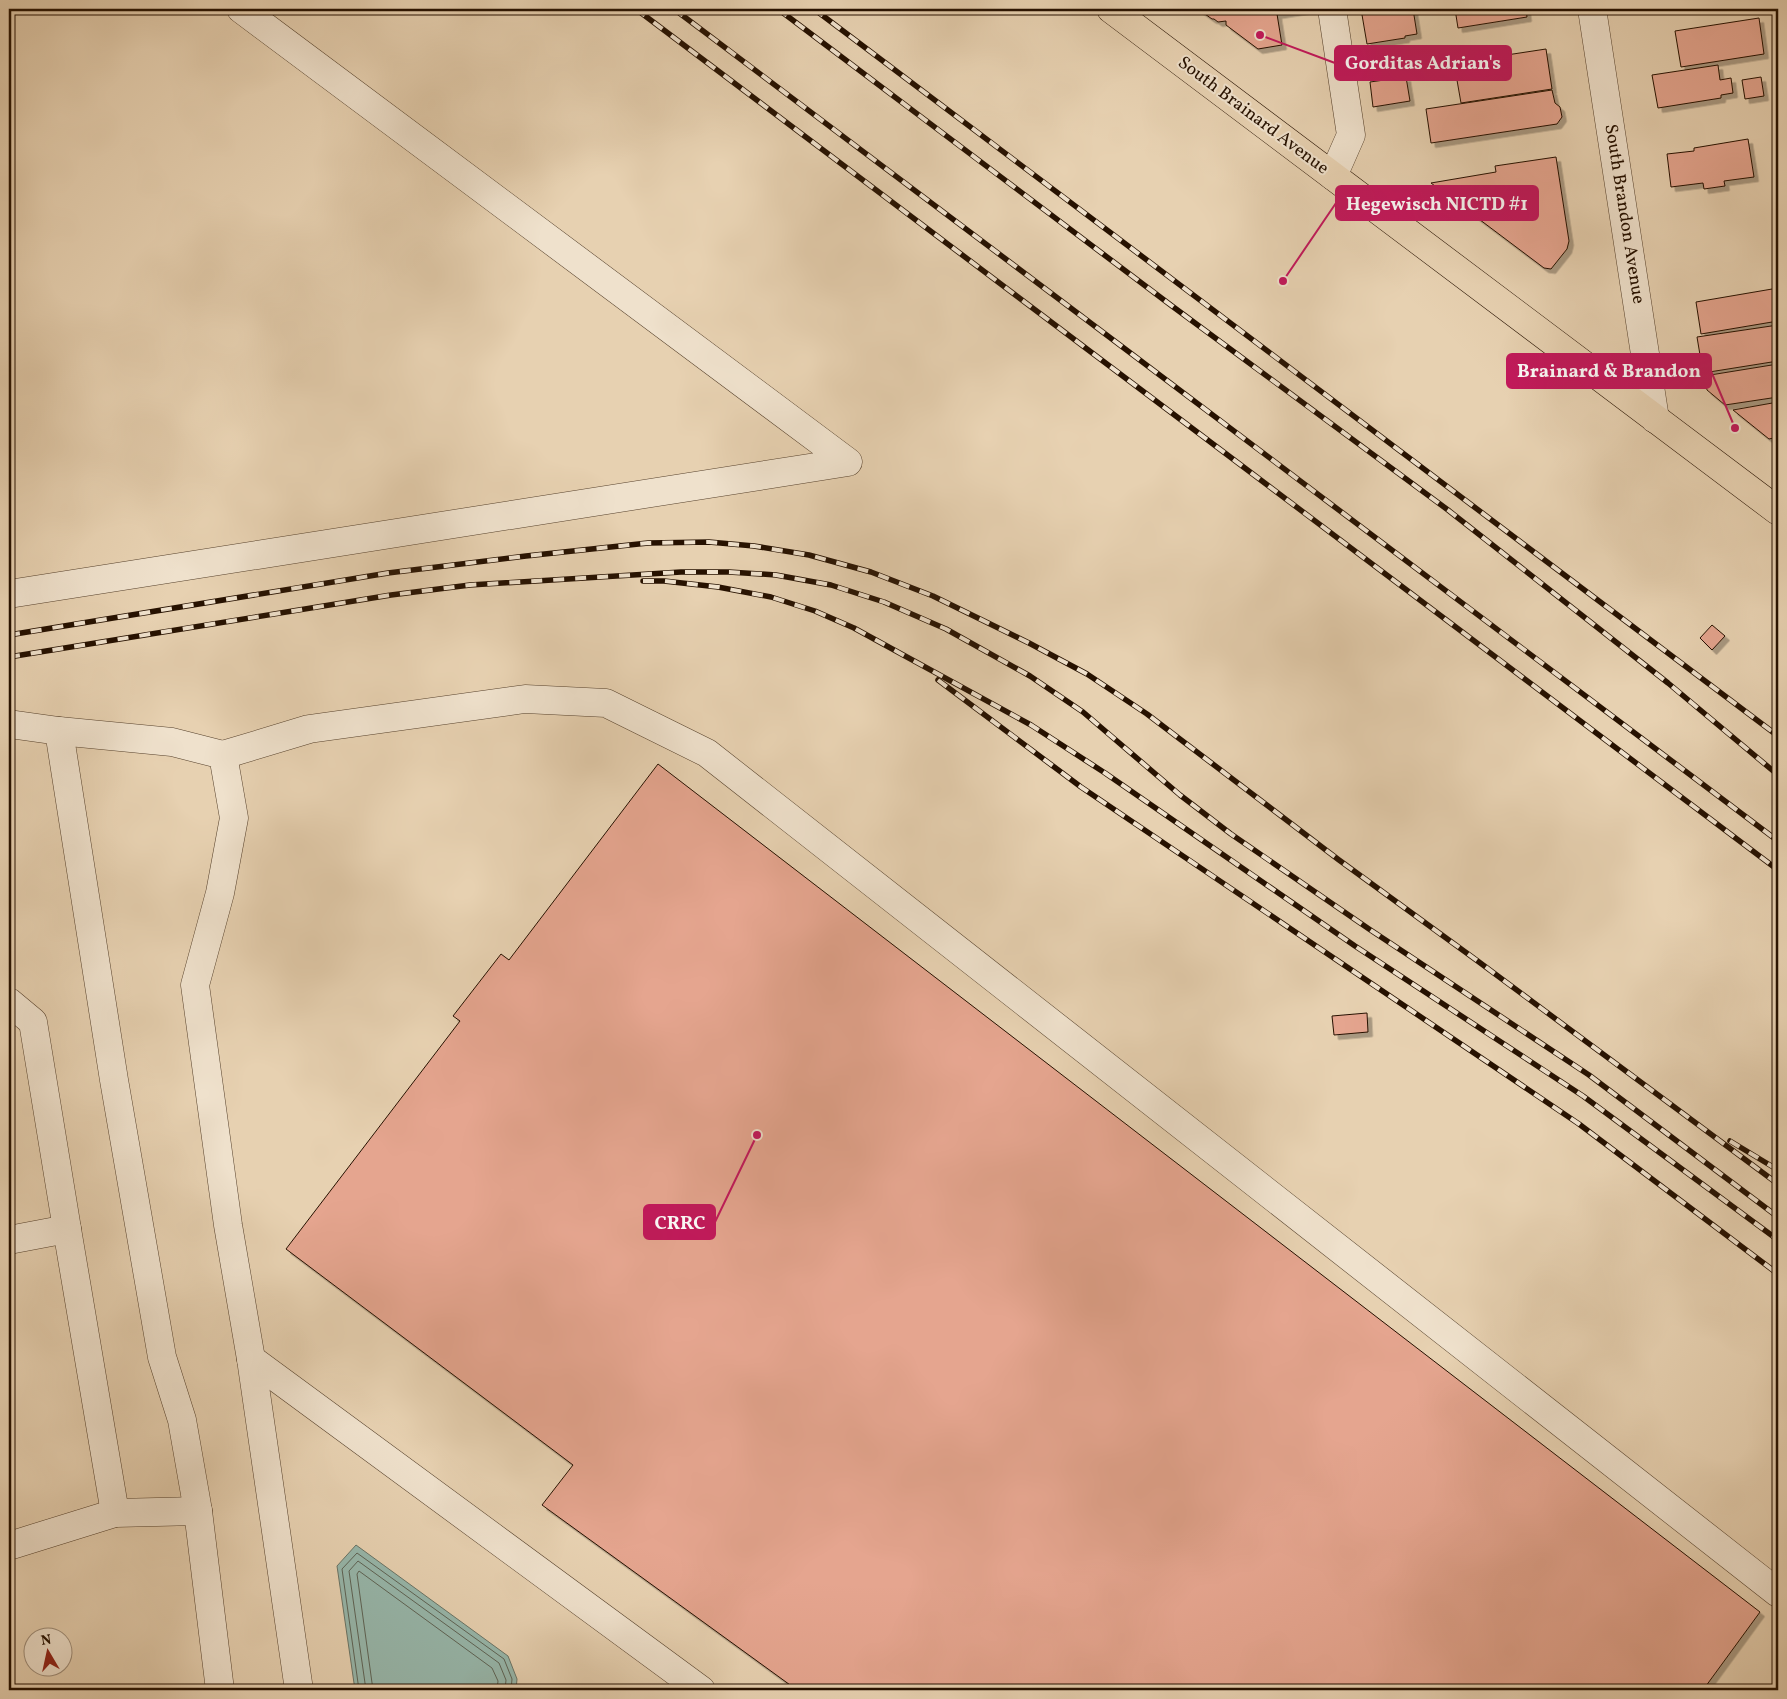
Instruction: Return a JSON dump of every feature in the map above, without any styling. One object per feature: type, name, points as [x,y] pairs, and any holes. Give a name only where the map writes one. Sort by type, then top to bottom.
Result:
[{"type":"main road","name":"South Brainard Avenue","points":[[1111,9],[1778,511]]},
{"type":"street","points":[[9,594],[848,462],[241,9]]},
{"type":"street","points":[[1332,9],[1351,135],[1333,176]]},
{"type":"street","name":"South Brandon Avenue","points":[[1592,9],[1655,419]]},
{"type":"street","points":[[9,724],[172,742],[223,755],[309,729],[525,699],[606,702],[707,753],[1778,1593]]},
{"type":"street","points":[[60,731],[108,1041],[161,1348],[182,1420],[198,1511],[220,1690]]},
{"type":"street","points":[[223,755],[234,818],[220,893],[195,986],[228,1225],[251,1358],[299,1690]]},
{"type":"street","points":[[9,1002],[33,1022],[115,1512]]},
{"type":"street","points":[[9,1240],[67,1229]]},
{"type":"street","points":[[251,1358],[701,1690]]},
{"type":"street","points":[[9,1546],[115,1512],[198,1511]]},
{"type":"water","points":[[356,1545],[508,1656],[517,1679],[516,1690],[355,1690],[337,1566]]},
{"type":"building","points":[[1198,9],[1308,9],[1277,14],[1282,45],[1258,49],[1226,25],[1226,21],[1218,22]]},
{"type":"building","points":[[1361,9],[1413,9],[1417,34],[1405,36],[1405,38],[1367,44]]},
{"type":"building","points":[[1455,9],[1526,9],[1527,17],[1458,28]]},
{"type":"building","points":[[1759,18],[1764,54],[1681,67],[1675,31]]},
{"type":"building","points":[[1546,49],[1552,89],[1461,103],[1454,63]]},
{"type":"building","points":[[1718,65],[1720,80],[1731,78],[1733,93],[1721,95],[1721,98],[1658,108],[1652,75]]},
{"type":"building","points":[[1406,77],[1410,101],[1373,107],[1370,82]]},
{"type":"building","points":[[1761,77],[1764,96],[1745,99],[1742,80]]},
{"type":"building","points":[[1552,90],[1555,103],[1560,107],[1562,117],[1557,124],[1431,143],[1426,109]]},
{"type":"building","points":[[1748,139],[1754,177],[1724,181],[1725,186],[1704,189],[1703,183],[1671,187],[1667,154],[1694,151],[1694,148]]},
{"type":"building","points":[[1556,157],[1569,241],[1567,249],[1551,269],[1544,268],[1431,183],[1496,172],[1495,166]]},
{"type":"building","points":[[1778,288],[1778,321],[1701,334],[1696,302]]},
{"type":"building","points":[[1778,325],[1778,361],[1703,373],[1697,337]]},
{"type":"building","points":[[1778,364],[1778,397],[1725,405],[1707,390],[1704,376]]},
{"type":"building","points":[[1778,402],[1778,437],[1769,439],[1733,410]]},
{"type":"building","points":[[1712,625],[1725,636],[1712,650],[1700,638]]},
{"type":"building","points":[[658,764],[1760,1612],[1703,1690],[797,1690],[542,1505],[573,1465],[286,1249],[460,1021],[453,1016],[501,954],[509,960]]},
{"type":"building","points":[[1367,1013],[1368,1032],[1334,1035],[1332,1016]]},
{"type":"railway","points":[[636,9],[1778,870]]},
{"type":"railway","points":[[674,9],[1778,841]]},
{"type":"railway","points":[[778,9],[1172,306],[1448,510],[1668,683],[1778,775]]},
{"type":"railway","points":[[814,9],[1778,736]]},
{"type":"railway","points":[[9,635],[388,573],[648,543],[709,542],[754,546],[809,555],[871,572],[933,596],[1029,643],[1087,674],[1147,714],[1339,860],[1778,1184]]},
{"type":"railway","points":[[9,657],[391,595],[470,585],[681,572],[729,572],[776,575],[831,585],[884,602],[946,629],[1030,676],[1083,712],[1180,795],[1231,834],[1369,929],[1589,1075],[1778,1217]]},
{"type":"railway","points":[[643,581],[664,581],[718,587],[771,597],[815,611],[854,628],[1031,725],[1105,773],[1355,946],[1583,1096],[1778,1240]]},
{"type":"railway","points":[[938,680],[1081,787],[1579,1124],[1778,1274]]},
{"type":"railway","points":[[1730,1141],[1778,1170]]},
{"type":"place","name":"Gorditas Adrian's","points":[[1260,35]]},
{"type":"place","name":"Hegewisch NICTD #1","points":[[1283,281]]},
{"type":"place","name":"Brainard & Brandon","points":[[1735,428]]},
{"type":"place","name":"CRRC","points":[[757,1135]]}]
